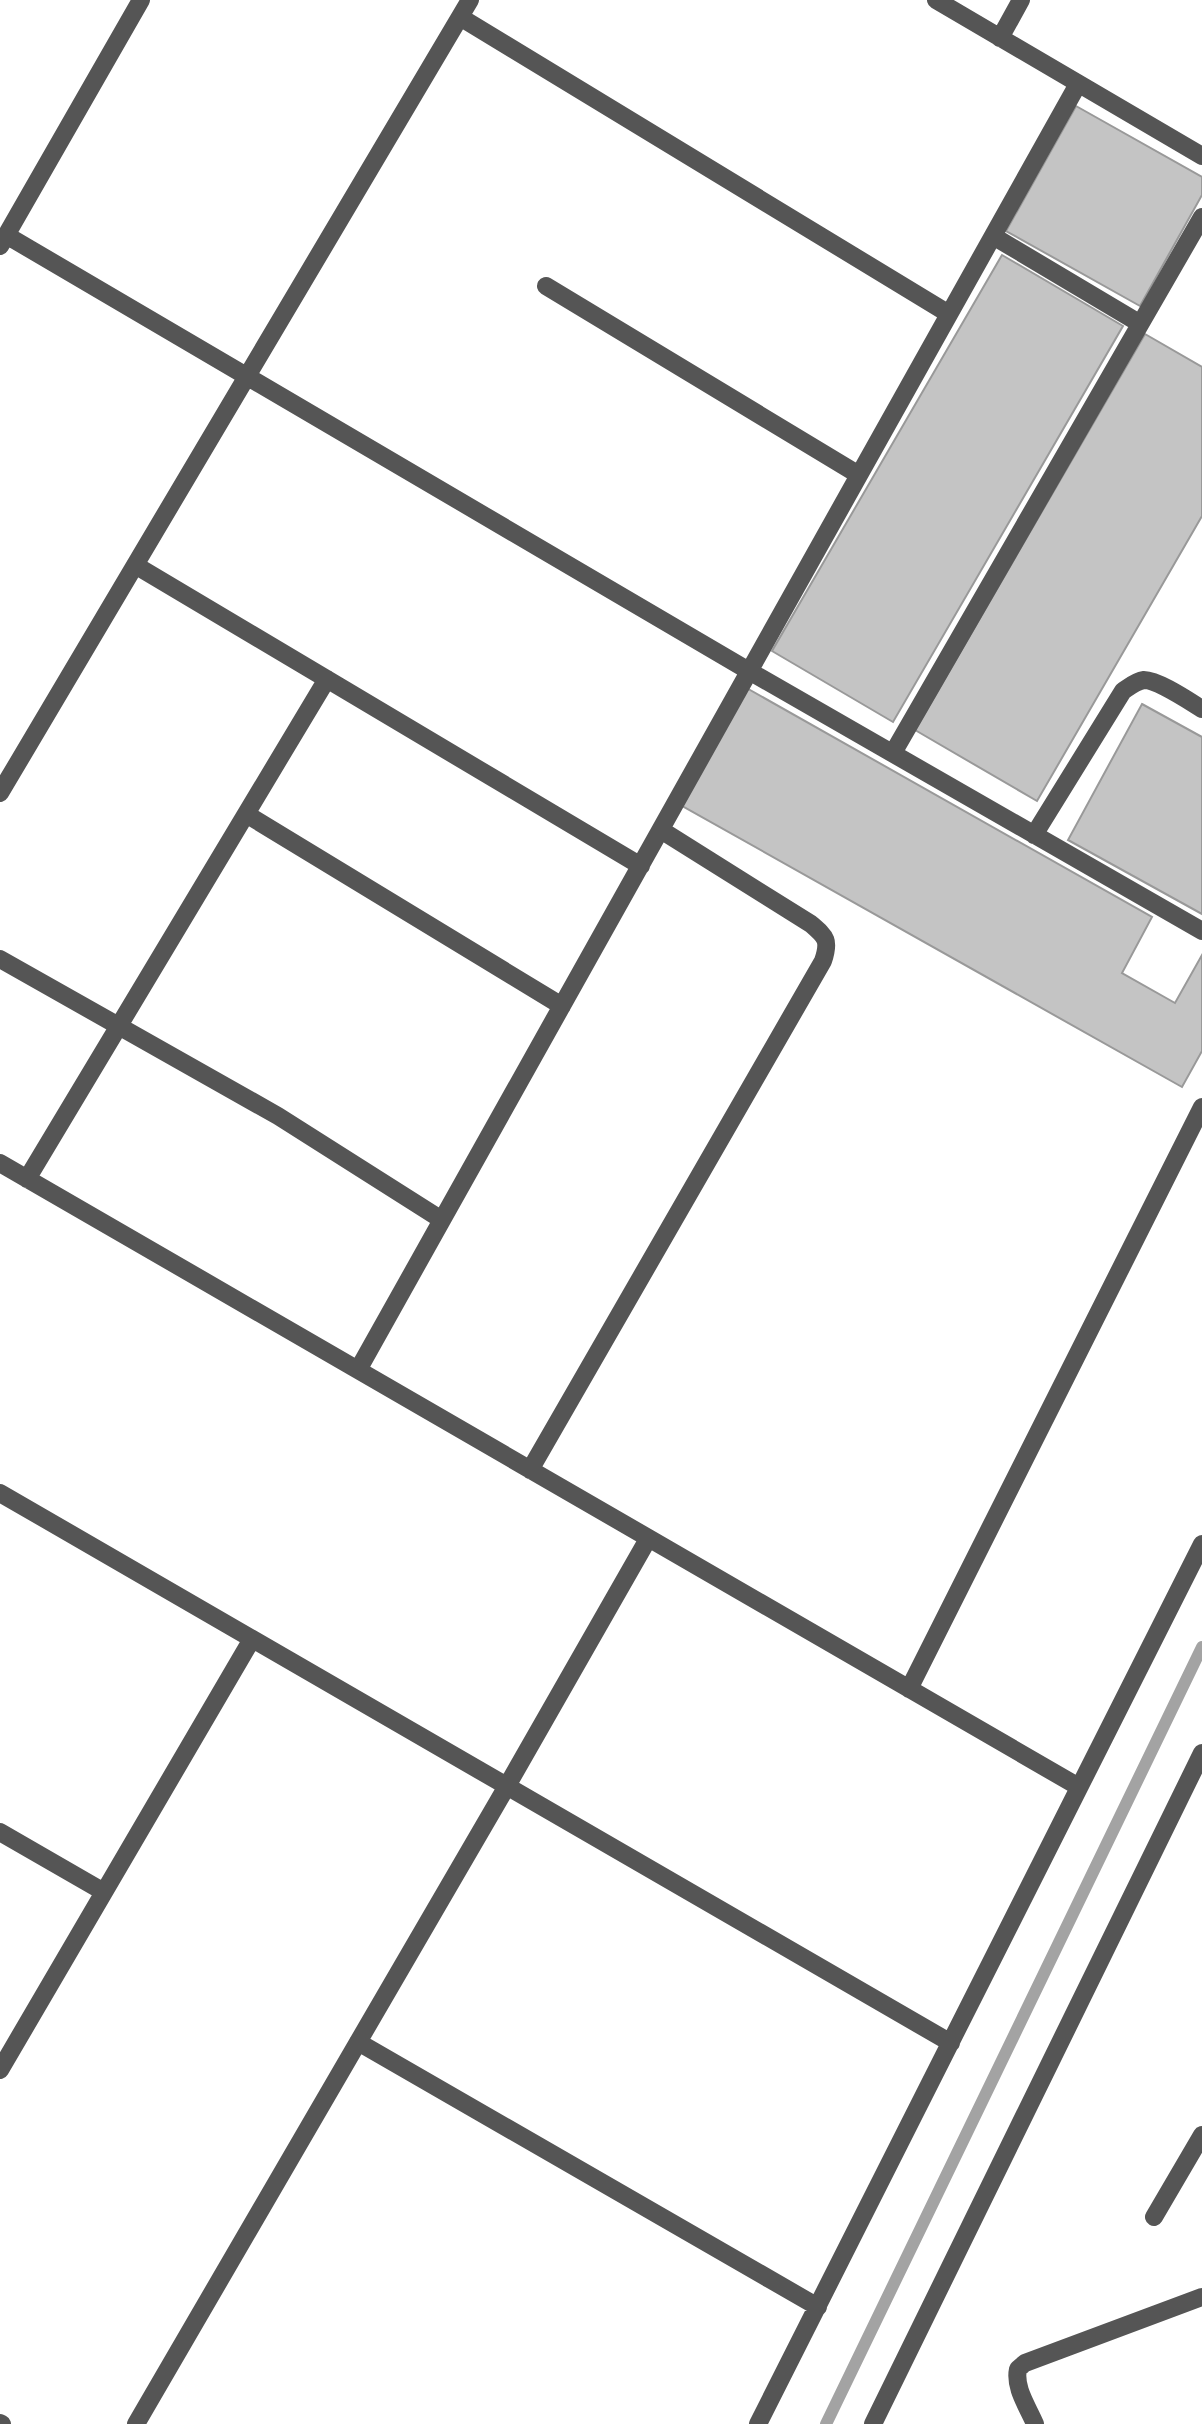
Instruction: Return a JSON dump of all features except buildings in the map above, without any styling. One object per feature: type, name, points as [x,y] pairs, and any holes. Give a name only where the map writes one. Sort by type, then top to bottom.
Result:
[{"type":"street","points":[[141,0],[3,240],[247,378],[1202,931]]},
{"type":"street","points":[[0,793],[470,0]]},
{"type":"street","points":[[936,0],[1202,156]]},
{"type":"street","points":[[1000,38],[1021,0]]},
{"type":"street","points":[[460,17],[949,314]]},
{"type":"street","points":[[358,1370],[1078,84]]},
{"type":"street","points":[[893,753],[1202,218]]},
{"type":"street","points":[[993,236],[1139,323]]},
{"type":"street","points":[[546,286],[859,475]]},
{"type":"street","points":[[135,565],[641,866]]},
{"type":"street","points":[[27,1179],[327,680]]},
{"type":"street","points":[[1034,835],[1123,691],[1132,684],[1144,680],[1155,683],[1202,709]]},
{"type":"street","points":[[246,814],[562,1006]]},
{"type":"street","points":[[530,1470],[823,961],[828,947],[824,936],[811,924],[661,830]]},
{"type":"street","points":[[0,959],[278,1116],[442,1220]]},
{"type":"street","points":[[909,1689],[1202,1107]]},
{"type":"street","points":[[0,1164],[1079,1787]]},
{"type":"street","points":[[0,1493],[951,2043]]},
{"type":"street","points":[[136,2424],[648,1539]]},
{"type":"street","points":[[758,2424],[1202,1544]]},
{"type":"street","points":[[0,2070],[252,1639]]},
{"type":"street","points":[[873,2424],[1202,1753]]},
{"type":"street","points":[[0,1832],[104,1892]]},
{"type":"street","points":[[358,2042],[818,2306]]},
{"type":"street","points":[[1154,2217],[1202,2135]]},
{"type":"street","points":[[1035,2424],[1018,2387],[1018,2369],[1025,2363],[1202,2297]]},
{"type":"waterway","points":[[826,2424],[1202,1647]]}]
